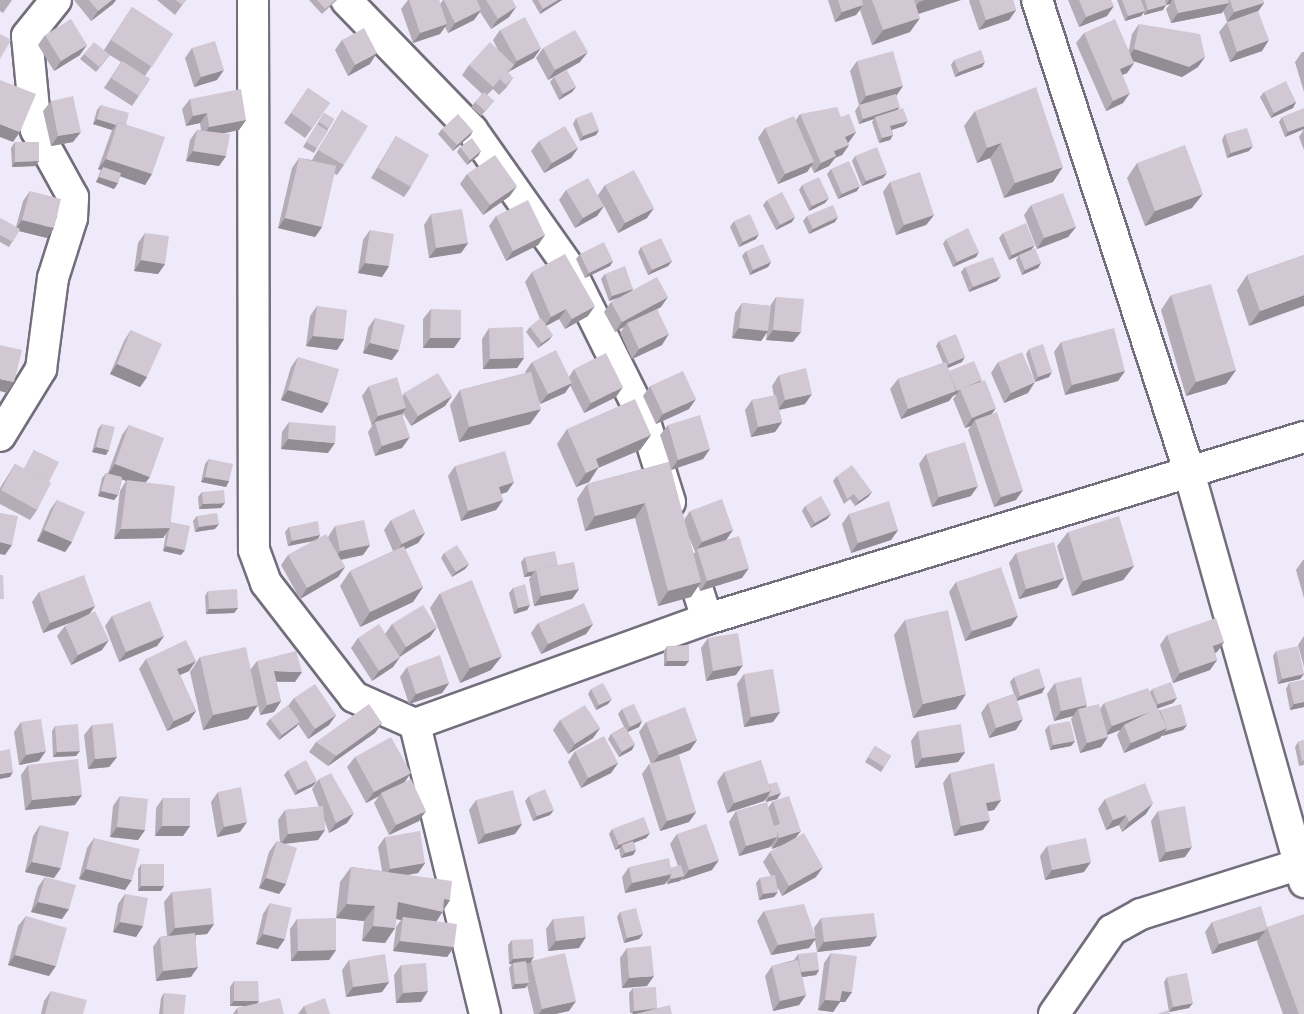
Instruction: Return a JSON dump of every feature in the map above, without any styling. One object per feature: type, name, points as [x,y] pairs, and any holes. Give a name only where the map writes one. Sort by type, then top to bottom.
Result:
[{"type":"street","points":[[0,436],[41,369],[53,278],[72,218],[73,197],[36,130],[27,36],[56,0]]},
{"type":"street","points":[[253,0],[254,550],[266,583],[354,697],[415,724],[707,619],[1304,437]]},
{"type":"street","points":[[346,0],[472,130],[568,266],[644,419],[707,619]]},
{"type":"street","points":[[1037,0],[1189,472],[1302,870],[1141,914],[1112,930],[1054,1014]]},
{"type":"street","points":[[415,724],[485,1014]]},
{"type":"building","points":[[89,0],[112,0],[98,11]]},
{"type":"building","points":[[317,0],[335,0],[325,9]]},
{"type":"building","points":[[409,0],[439,0],[447,24],[420,33]]},
{"type":"building","points":[[444,0],[477,0],[481,10],[455,23]]},
{"type":"building","points":[[486,0],[512,0],[516,7],[498,19]]},
{"type":"building","points":[[538,0],[558,0],[543,9]]},
{"type":"building","points":[[838,0],[862,0],[863,5],[842,12]]},
{"type":"building","points":[[872,0],[914,0],[920,18],[883,30]]},
{"type":"building","points":[[979,0],[1013,0],[1016,10],[986,20]]},
{"type":"building","points":[[1079,0],[1111,0],[1114,6],[1086,17]]},
{"type":"building","points":[[1122,0],[1141,0],[1145,11],[1128,16]]},
{"type":"building","points":[[1145,0],[1165,0],[1166,5],[1148,10]]},
{"type":"building","points":[[1174,0],[1228,0],[1229,3],[1178,13]]},
{"type":"building","points":[[1230,0],[1263,0],[1264,3],[1234,12]]},
{"type":"building","points":[[132,7],[173,34],[152,67],[111,40]]},
{"type":"building","points":[[1258,11],[1269,40],[1237,52],[1227,22]]},
{"type":"building","points":[[525,17],[541,48],[517,61],[500,30]]},
{"type":"building","points":[[71,19],[87,45],[61,61],[45,35]]},
{"type":"building","points":[[1115,19],[1134,63],[1120,69],[1130,93],[1113,101],[1084,33]]},
{"type":"building","points":[[1139,24],[1200,34],[1205,57],[1189,67],[1134,49]]},
{"type":"building","points":[[364,28],[377,53],[355,65],[342,40]]},
{"type":"building","points":[[575,30],[588,52],[555,70],[543,48]]},
{"type":"building","points":[[0,34],[11,40],[0,59]]},
{"type":"building","points":[[215,41],[224,70],[201,77],[192,48]]},
{"type":"building","points":[[94,42],[110,55],[99,67],[84,54]]},
{"type":"building","points":[[490,42],[514,65],[507,72],[513,78],[506,85],[500,79],[493,87],[469,65]]},
{"type":"building","points":[[981,50],[985,62],[959,72],[954,60]]},
{"type":"building","points":[[893,51],[903,86],[866,96],[857,61]]},
{"type":"building","points":[[122,61],[150,79],[139,96],[111,78]]},
{"type":"building","points":[[567,70],[576,87],[563,94],[554,77]]},
{"type":"building","points":[[0,80],[36,94],[20,132],[0,124]]},
{"type":"building","points":[[1286,81],[1296,102],[1274,113],[1264,92]]},
{"type":"building","points":[[1036,87],[1063,167],[1015,183],[1001,143],[987,148],[975,111]]},
{"type":"building","points":[[308,88],[330,103],[312,128],[291,113]]},
{"type":"building","points":[[241,89],[246,120],[209,127],[207,113],[193,116],[190,99]]},
{"type":"building","points":[[484,92],[494,101],[485,111],[475,102]]},
{"type":"building","points":[[896,94],[900,107],[863,119],[859,105]]},
{"type":"building","points":[[73,96],[81,132],[58,136],[51,101]]},
{"type":"building","points":[[101,105],[129,113],[126,124],[118,122],[116,125],[97,119]]},
{"type":"building","points":[[837,107],[841,117],[849,114],[856,132],[845,137],[849,145],[834,151],[836,156],[821,163],[800,114]]},
{"type":"building","points":[[903,108],[908,121],[890,126],[893,135],[882,138],[875,117]]},
{"type":"building","points":[[1304,108],[1304,126],[1288,132],[1282,117]]},
{"type":"building","points":[[342,110],[368,126],[344,165],[318,150]]},
{"type":"building","points":[[592,112],[599,130],[583,136],[576,118]]},
{"type":"building","points":[[324,113],[334,119],[328,128],[319,122]]},
{"type":"building","points":[[458,114],[473,131],[457,145],[442,129]]},
{"type":"building","points":[[794,116],[814,162],[785,174],[765,128]]},
{"type":"building","points":[[118,122],[165,137],[152,174],[106,159]]},
{"type":"building","points":[[317,124],[328,131],[317,148],[306,142]]},
{"type":"building","points":[[565,126],[578,148],[552,163],[539,141]]},
{"type":"building","points":[[1247,128],[1253,146],[1231,153],[1225,134]]},
{"type":"building","points":[[197,130],[230,134],[226,156],[193,151]]},
{"type":"building","points":[[396,136],[429,155],[411,187],[378,168]]},
{"type":"building","points":[[472,138],[481,151],[470,160],[460,147]]},
{"type":"building","points":[[15,142],[39,142],[39,161],[15,162]]},
{"type":"building","points":[[1185,145],[1203,194],[1155,211],[1137,163]]},
{"type":"building","points":[[877,147],[887,173],[866,181],[855,156]]},
{"type":"building","points":[[495,155],[517,186],[490,205],[467,174]]},
{"type":"building","points":[[299,158],[336,166],[322,227],[285,218]]},
{"type":"building","points":[[849,161],[860,186],[842,194],[831,169]]},
{"type":"building","points":[[103,167],[121,173],[118,183],[99,177]]},
{"type":"building","points":[[634,170],[654,208],[625,223],[605,185]]},
{"type":"building","points":[[920,172],[934,215],[904,225],[890,182]]},
{"type":"building","points":[[819,177],[829,198],[812,206],[802,185]]},
{"type":"building","points":[[588,178],[604,206],[583,218],[566,190]]},
{"type":"building","points":[[30,191],[61,199],[54,228],[22,220]]},
{"type":"building","points":[[782,192],[795,217],[780,225],[767,200]]},
{"type":"building","points":[[1063,193],[1076,227],[1044,238],[1031,205]]},
{"type":"building","points":[[528,200],[545,235],[513,251],[496,216]]},
{"type":"building","points":[[833,205],[838,217],[813,229],[807,216]]},
{"type":"building","points":[[462,209],[468,243],[436,248],[431,214]]},
{"type":"building","points":[[750,214],[759,234],[743,242],[734,221]]},
{"type":"building","points":[[0,218],[20,229],[13,242],[0,235]]},
{"type":"building","points":[[1026,223],[1035,245],[1012,255],[1003,233]]},
{"type":"building","points":[[968,228],[979,252],[957,262],[946,239]]},
{"type":"building","points":[[370,230],[394,234],[389,266],[365,263]]},
{"type":"building","points":[[145,233],[169,236],[165,264],[141,260]]},
{"type":"building","points":[[661,238],[672,261],[652,270],[641,247]]},
{"type":"building","points":[[604,242],[613,261],[589,273],[580,254]]},
{"type":"building","points":[[763,244],[771,262],[753,270],[746,251]]},
{"type":"building","points":[[1035,248],[1041,263],[1025,270],[1019,255]]},
{"type":"building","points":[[565,254],[595,306],[572,319],[566,309],[551,317],[532,272]]},
{"type":"building","points":[[1304,255],[1304,295],[1260,311],[1247,275]]},
{"type":"building","points":[[993,257],[1001,276],[973,287],[965,267]]},
{"type":"building","points":[[625,266],[633,289],[612,296],[605,274]]},
{"type":"building","points":[[657,277],[668,297],[622,322],[611,302]]},
{"type":"building","points":[[1211,284],[1236,370],[1196,382],[1171,295]]},
{"type":"building","points":[[776,297],[804,299],[801,332],[773,330]]},
{"type":"building","points":[[742,303],[771,306],[768,331],[739,328]]},
{"type":"building","points":[[317,306],[347,310],[344,339],[313,336]]},
{"type":"building","points":[[431,309],[461,310],[461,338],[430,338]]},
{"type":"building","points":[[657,309],[669,334],[639,349],[627,323]]},
{"type":"building","points":[[375,318],[405,325],[399,350],[370,343]]},
{"type":"building","points":[[541,318],[553,335],[542,343],[530,327]]},
{"type":"building","points":[[523,327],[524,358],[490,359],[489,328]]},
{"type":"building","points":[[1114,328],[1125,371],[1072,385],[1061,342]]},
{"type":"building","points":[[131,330],[162,344],[147,377],[117,364]]},
{"type":"building","points":[[956,334],[965,357],[949,364],[939,341]]},
{"type":"building","points":[[1043,344],[1052,372],[1038,377],[1029,349]]},
{"type":"building","points":[[0,345],[22,350],[14,382],[0,379]]},
{"type":"building","points":[[556,350],[572,383],[548,394],[532,362]]},
{"type":"building","points":[[1022,352],[1035,382],[1011,393],[998,362]]},
{"type":"building","points":[[606,353],[623,387],[591,403],[574,369]]},
{"type":"building","points":[[298,357],[339,369],[329,403],[288,390]]},
{"type":"building","points":[[974,361],[982,380],[957,391],[949,371]]},
{"type":"building","points":[[946,362],[956,391],[908,409],[898,379]]},
{"type":"building","points":[[806,368],[812,394],[785,400],[779,375]]},
{"type":"building","points":[[683,371],[696,399],[663,414],[650,386]]},
{"type":"building","points":[[531,372],[541,409],[469,427],[460,390]]},
{"type":"building","points":[[438,373],[452,396],[418,416],[404,393]]},
{"type":"building","points":[[397,377],[406,408],[378,416],[369,386]]},
{"type":"building","points":[[985,380],[996,408],[972,418],[960,389]]},
{"type":"building","points":[[776,395],[782,422],[758,427],[752,400]]},
{"type":"building","points":[[635,399],[651,435],[596,459],[599,467],[586,473],[567,429]]},
{"type":"building","points":[[997,412],[1023,490],[1001,497],[975,420]]},
{"type":"building","points":[[402,414],[410,437],[382,446],[375,422]]},
{"type":"building","points":[[700,415],[710,449],[678,460],[668,425]]},
{"type":"building","points":[[289,422],[336,426],[335,443],[288,439]]},
{"type":"building","points":[[102,424],[115,427],[109,450],[96,447]]},
{"type":"building","points":[[129,425],[164,438],[150,477],[115,464]]},
{"type":"building","points":[[965,442],[978,486],[939,497],[926,454]]},
{"type":"building","points":[[34,450],[59,462],[49,482],[24,469]]},
{"type":"building","points":[[505,451],[514,482],[499,487],[503,500],[468,511],[455,466]]},
{"type":"building","points":[[209,459],[233,464],[229,481],[205,477]]},
{"type":"building","points":[[669,462],[701,582],[668,591],[645,503],[595,516],[587,484]]},
{"type":"building","points":[[15,464],[51,483],[37,510],[1,490]]},
{"type":"building","points":[[852,465],[872,492],[859,501],[854,494],[847,499],[837,476]]},
{"type":"building","points":[[106,473],[122,477],[118,495],[101,491]]},
{"type":"building","points":[[127,480],[175,486],[170,528],[121,529]]},
{"type":"building","points":[[224,490],[225,503],[203,504],[202,492]]},
{"type":"building","points":[[821,496],[831,514],[815,523],[805,506]]},
{"type":"building","points":[[722,499],[733,530],[702,542],[690,511]]},
{"type":"building","points":[[57,500],[85,512],[72,542],[44,530]]},
{"type":"building","points":[[889,501],[898,530],[858,543],[849,514]]},
{"type":"building","points":[[414,509],[425,533],[402,544],[391,520]]},
{"type":"building","points":[[0,513],[18,516],[12,545],[0,542]]},
{"type":"building","points":[[217,513],[219,524],[199,527],[197,516]]},
{"type":"building","points":[[1119,516],[1134,566],[1083,581],[1068,532]]},
{"type":"building","points":[[364,520],[370,545],[340,551],[335,526]]},
{"type":"building","points":[[318,521],[320,535],[292,541],[289,527]]},
{"type":"building","points":[[171,522],[190,526],[185,550],[166,546]]},
{"type":"building","points":[[326,534],[345,567],[307,588],[288,555]]},
{"type":"building","points":[[739,536],[749,568],[707,581],[697,549]]},
{"type":"building","points":[[1054,542],[1064,578],[1026,589],[1016,553]]},
{"type":"building","points":[[457,545],[469,564],[456,572],[444,553]]},
{"type":"building","points":[[404,546],[423,587],[370,612],[350,571]]},
{"type":"building","points":[[555,551],[558,565],[528,572],[525,557]]},
{"type":"building","points":[[574,562],[579,589],[541,596],[536,569]]},
{"type":"building","points":[[1001,567],[1018,616],[972,631],[956,582]]},
{"type":"building","points":[[0,575],[3,575],[4,599],[0,599]]},
{"type":"building","points":[[84,575],[95,606],[50,623],[39,592]]},
{"type":"building","points":[[472,580],[502,656],[470,668],[440,593]]},
{"type":"building","points":[[525,584],[530,605],[518,608],[513,588]]},
{"type":"building","points":[[237,589],[238,608],[209,609],[208,591]]},
{"type":"building","points":[[150,601],[164,636],[126,652],[112,616]]},
{"type":"building","points":[[584,603],[593,624],[548,644],[538,623]]},
{"type":"building","points":[[423,605],[437,627],[406,647],[392,624]]},
{"type":"building","points":[[948,610],[966,694],[923,704],[905,620]]},
{"type":"building","points":[[95,611],[109,640],[78,655],[65,626]]},
{"type":"building","points":[[1216,618],[1224,642],[1213,646],[1217,660],[1180,673],[1167,635]]},
{"type":"building","points":[[379,624],[400,657],[379,671],[358,638]]},
{"type":"building","points":[[738,633],[743,665],[713,671],[708,638]]},
{"type":"building","points":[[186,640],[196,661],[177,669],[196,711],[174,721],[146,659]]},
{"type":"building","points":[[689,645],[689,661],[667,661],[667,646]]},
{"type":"building","points":[[1298,646],[1304,674],[1282,679],[1276,651]]},
{"type":"building","points":[[246,647],[258,705],[213,715],[200,657]]},
{"type":"building","points":[[296,651],[302,672],[274,671],[281,701],[267,705],[257,661]]},
{"type":"building","points":[[440,655],[449,683],[416,694],[407,667]]},
{"type":"building","points":[[1039,668],[1045,687],[1020,696],[1014,677]]},
{"type":"building","points":[[773,669],[780,712],[751,717],[744,674]]},
{"type":"building","points":[[1081,677],[1087,705],[1061,711],[1055,683]]},
{"type":"building","points":[[1304,680],[1304,702],[1294,704],[1289,683]]},
{"type":"building","points":[[1171,682],[1177,698],[1158,704],[1152,689]]},
{"type":"building","points":[[603,683],[612,699],[599,705],[591,689]]},
{"type":"building","points":[[315,684],[336,715],[315,729],[294,698]]},
{"type":"building","points":[[1148,688],[1167,728],[1131,743],[1124,725],[1150,712],[1112,726],[1104,703]]},
{"type":"building","points":[[1015,694],[1023,719],[996,728],[988,703]]},
{"type":"building","points":[[369,704],[382,723],[336,756],[316,742]]},
{"type":"building","points":[[634,704],[642,721],[630,727],[622,709]]},
{"type":"building","points":[[1099,704],[1108,737],[1087,743],[1078,709]]},
{"type":"building","points":[[1181,704],[1187,725],[1165,731],[1167,728],[1160,710]]},
{"type":"building","points":[[288,705],[300,722],[282,735],[270,719]]},
{"type":"building","points":[[585,705],[600,728],[575,744],[560,720]]},
{"type":"building","points":[[685,707],[697,740],[659,755],[646,722]]},
{"type":"building","points":[[41,719],[46,751],[26,755],[21,722]]},
{"type":"building","points":[[1070,721],[1075,741],[1053,745],[1049,725]]},
{"type":"building","points":[[113,723],[117,757],[95,759],[92,725]]},
{"type":"building","points":[[78,724],[80,751],[57,752],[55,726]]},
{"type":"building","points":[[961,724],[965,752],[922,758],[918,731]]},
{"type":"building","points":[[625,727],[635,744],[622,752],[611,734]]},
{"type":"building","points":[[604,736],[618,763],[588,778],[575,751]]},
{"type":"building","points":[[391,737],[411,773],[374,792],[355,757]]},
{"type":"building","points":[[1304,740],[1304,760],[1302,761],[1298,742]]},
{"type":"building","points":[[875,746],[891,756],[884,767],[868,757]]},
{"type":"building","points":[[10,749],[13,772],[0,774],[0,751]]},
{"type":"building","points":[[679,755],[696,812],[667,821],[649,764]]},
{"type":"building","points":[[78,759],[82,795],[32,800],[28,765]]},
{"type":"building","points":[[306,760],[317,781],[298,790],[288,770]]},
{"type":"building","points":[[761,760],[771,791],[734,803],[724,772]]},
{"type":"building","points":[[994,763],[1001,800],[986,803],[990,820],[961,826],[950,773]]},
{"type":"building","points":[[331,773],[354,813],[336,823],[319,779]]},
{"type":"building","points":[[411,779],[426,811],[396,825],[381,793]]},
{"type":"building","points":[[777,782],[781,793],[769,797],[769,784]]},
{"type":"building","points":[[1145,783],[1153,803],[1129,822],[1126,815],[1113,820],[1105,799]]},
{"type":"building","points":[[241,787],[247,822],[224,827],[218,792]]},
{"type":"building","points":[[545,789],[554,810],[537,816],[529,796]]},
{"type":"building","points":[[513,790],[522,824],[485,834],[476,800]]},
{"type":"building","points":[[120,796],[148,799],[145,830],[117,827]]},
{"type":"building","points":[[789,796],[801,831],[779,838],[777,831],[777,837],[746,846],[736,811],[767,802],[774,826],[780,824],[773,801]]},
{"type":"building","points":[[163,798],[190,798],[190,826],[162,826]]},
{"type":"building","points":[[323,806],[325,830],[288,834],[285,810]]},
{"type":"building","points":[[1185,806],[1192,847],[1166,852],[1158,811]]},
{"type":"building","points":[[644,817],[650,833],[619,845],[612,829]]},
{"type":"building","points":[[706,824],[719,860],[689,870],[677,834]]},
{"type":"building","points":[[40,825],[69,832],[61,868],[32,862]]},
{"type":"building","points":[[420,831],[425,863],[390,869],[385,837]]},
{"type":"building","points":[[804,833],[823,867],[789,886],[770,852]]},
{"type":"building","points":[[94,838],[140,849],[132,880],[86,869]]},
{"type":"building","points":[[1086,838],[1091,862],[1052,870],[1047,846]]},
{"type":"building","points":[[277,841],[297,848],[286,884],[266,878]]},
{"type":"building","points":[[633,841],[636,850],[625,853],[622,845]]},
{"type":"building","points":[[669,858],[672,874],[632,883],[629,867]]},
{"type":"building","points":[[141,864],[164,864],[164,886],[141,886]]},
{"type":"building","points":[[681,865],[684,876],[671,879],[671,868]]},
{"type":"building","points":[[351,867],[452,881],[450,900],[444,899],[443,912],[398,902],[395,928],[373,926],[375,906],[347,904]]},
{"type":"building","points":[[775,875],[778,892],[763,894],[760,878]]},
{"type":"building","points":[[45,877],[76,885],[69,909],[38,902]]},
{"type":"building","points":[[211,888],[214,924],[175,928],[172,892]]},
{"type":"building","points":[[125,894],[148,898],[143,926],[120,922]]},
{"type":"building","points":[[270,903],[292,908],[285,939],[263,934]]},
{"type":"building","points":[[804,904],[816,938],[778,945],[764,911]]},
{"type":"building","points":[[1261,906],[1268,929],[1267,927],[1266,930],[1219,944],[1212,922]]},
{"type":"building","points":[[636,908],[643,934],[627,938],[620,912]]},
{"type":"building","points":[[874,913],[877,936],[824,942],[821,918]]},
{"type":"building","points":[[1304,914],[1304,1014],[1299,1014],[1267,927]]},
{"type":"building","points":[[26,916],[67,928],[56,966],[15,955]]},
{"type":"building","points":[[584,916],[586,937],[556,941],[553,919]]},
{"type":"building","points":[[403,917],[457,924],[454,947],[400,941]]},
{"type":"building","points":[[336,918],[336,950],[298,951],[297,919]]},
{"type":"building","points":[[195,933],[198,967],[163,971],[160,937]]},
{"type":"building","points":[[533,939],[534,957],[513,959],[512,940]]},
{"type":"building","points":[[651,946],[654,976],[629,978],[627,948]]},
{"type":"building","points":[[817,952],[819,970],[801,972],[798,954]]},
{"type":"building","points":[[565,953],[576,1001],[542,1009],[531,961]]},
{"type":"building","points":[[831,953],[857,956],[852,992],[842,991],[840,1001],[825,1000]]},
{"type":"building","points":[[385,954],[389,982],[353,987],[349,960]]},
{"type":"building","points":[[798,960],[806,995],[780,1001],[772,966]]},
{"type":"building","points":[[526,961],[529,983],[515,984],[513,963]]},
{"type":"building","points":[[426,963],[428,991],[403,993],[401,965]]},
{"type":"building","points":[[1187,973],[1193,1003],[1173,1007],[1167,977]]},
{"type":"building","points":[[234,981],[258,981],[259,1001],[234,1001]]},
{"type":"building","points":[[656,987],[657,1008],[634,1011],[633,988]]},
{"type":"building","points":[[51,991],[87,1000],[83,1014],[45,1014]]},
{"type":"building","points":[[164,993],[186,995],[184,1014],[163,1014]]},
{"type":"building","points":[[280,998],[284,1014],[238,1014],[237,1008]]},
{"type":"building","points":[[325,998],[330,1014],[307,1014],[304,1006]]},
{"type":"building","points":[[670,1005],[672,1014],[636,1014]]}]
